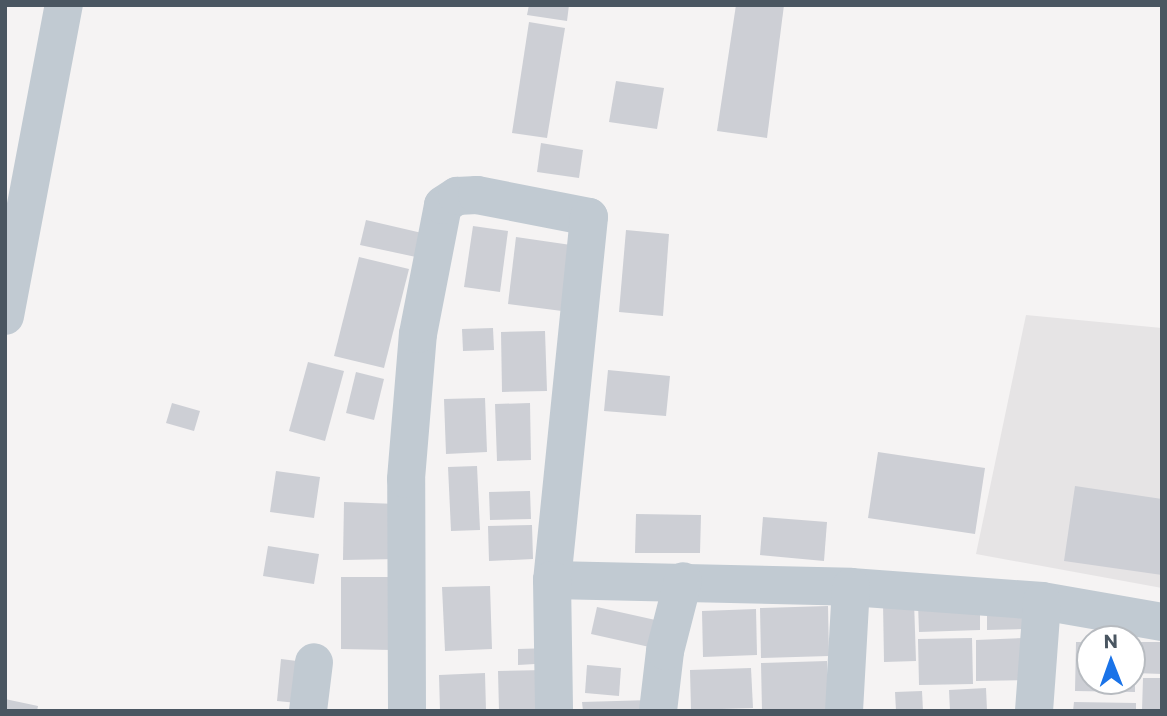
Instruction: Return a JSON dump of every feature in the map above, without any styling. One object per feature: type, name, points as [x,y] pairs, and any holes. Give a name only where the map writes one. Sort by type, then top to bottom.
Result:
[{"type":"street","points":[[5,316],[64,5]]},
{"type":"street","points":[[407,711],[406,479],[418,334],[443,205],[457,196],[477,195],[589,217],[552,580],[554,711]]},
{"type":"street","points":[[552,580],[851,587],[1042,601],[1162,622]]},
{"type":"street","points":[[657,711],[665,651],[683,581]]},
{"type":"street","points":[[844,711],[851,587]]},
{"type":"street","points":[[1034,711],[1042,601]]},
{"type":"street","points":[[308,711],[314,662]]},
{"type":"shaded area","points":[[1026,315],[1162,328],[1162,588],[976,554]]},
{"type":"building","points":[[529,5],[569,5],[567,21],[527,15]]},
{"type":"building","points":[[736,5],[784,5],[767,138],[717,131]]},
{"type":"building","points":[[529,22],[565,28],[547,138],[512,133]]},
{"type":"building","points":[[616,81],[664,88],[657,129],[609,122]]},
{"type":"building","points":[[541,143],[583,150],[579,178],[537,172]]},
{"type":"building","points":[[366,220],[422,233],[416,257],[360,245]]},
{"type":"building","points":[[473,226],[508,231],[500,292],[464,287]]},
{"type":"building","points":[[626,230],[669,234],[663,316],[619,312]]},
{"type":"building","points":[[516,237],[571,245],[562,311],[508,304]]},
{"type":"building","points":[[359,257],[409,269],[384,368],[334,356]]},
{"type":"building","points":[[493,328],[494,350],[463,351],[462,329]]},
{"type":"building","points":[[545,331],[547,391],[502,392],[501,332]]},
{"type":"building","points":[[308,362],[344,371],[325,441],[289,431]]},
{"type":"building","points":[[608,370],[670,376],[666,416],[604,411]]},
{"type":"building","points":[[356,372],[384,379],[374,420],[346,413]]},
{"type":"building","points":[[485,398],[487,452],[446,454],[444,399]]},
{"type":"building","points":[[172,403],[200,411],[194,431],[166,423]]},
{"type":"building","points":[[530,403],[531,460],[497,461],[495,404]]},
{"type":"building","points":[[878,452],[985,468],[975,534],[868,518]]},
{"type":"building","points":[[477,466],[480,530],[451,531],[448,467]]},
{"type":"building","points":[[276,471],[320,477],[314,518],[270,512]]},
{"type":"building","points":[[1075,486],[1162,499],[1162,575],[1064,561]]},
{"type":"building","points":[[530,491],[531,519],[490,520],[489,492]]},
{"type":"building","points":[[344,502],[397,504],[398,559],[343,560]]},
{"type":"building","points":[[636,514],[701,515],[700,553],[635,553]]},
{"type":"building","points":[[763,517],[827,522],[824,561],[760,555]]},
{"type":"building","points":[[532,525],[533,559],[489,561],[488,526]]},
{"type":"building","points":[[268,546],[319,554],[314,584],[263,576]]},
{"type":"building","points":[[341,577],[393,577],[392,650],[341,649]]},
{"type":"building","points":[[490,586],[492,649],[445,651],[442,587]]},
{"type":"building","points":[[914,601],[916,661],[884,662],[883,602]]},
{"type":"building","points":[[980,603],[980,630],[919,632],[918,604]]},
{"type":"building","points":[[1024,605],[1025,629],[987,630],[987,606]]},
{"type":"building","points":[[828,606],[829,656],[761,658],[760,608]]},
{"type":"building","points":[[597,607],[660,621],[654,648],[591,634]]},
{"type":"building","points":[[756,609],[757,655],[703,657],[702,611]]},
{"type":"building","points":[[972,638],[973,684],[919,685],[918,639]]},
{"type":"building","points":[[1024,638],[1025,680],[976,681],[976,640]]},
{"type":"building","points":[[1146,642],[1162,642],[1162,674],[1146,673]]},
{"type":"building","points":[[551,648],[552,663],[518,665],[518,649]]},
{"type":"building","points":[[281,659],[313,663],[308,704],[277,701]]},
{"type":"building","points":[[827,661],[828,711],[762,711],[761,663]]},
{"type":"building","points":[[587,665],[621,668],[619,696],[585,693]]},
{"type":"building","points":[[751,668],[753,708],[691,710],[690,670]]},
{"type":"building","points":[[546,670],[547,711],[499,711],[498,671]]},
{"type":"building","points":[[485,673],[486,711],[440,711],[439,675]]},
{"type":"building","points":[[1146,678],[1162,678],[1162,711],[1142,711]]},
{"type":"building","points":[[986,688],[987,711],[950,711],[949,690]]},
{"type":"building","points":[[922,691],[923,711],[896,711],[895,692]]},
{"type":"building","points":[[5,699],[38,706],[37,711],[5,711]]},
{"type":"building","points":[[651,700],[651,711],[583,711],[582,702]]},
{"type":"building","points":[[1074,702],[1136,703],[1136,711],[1073,711]]}]
